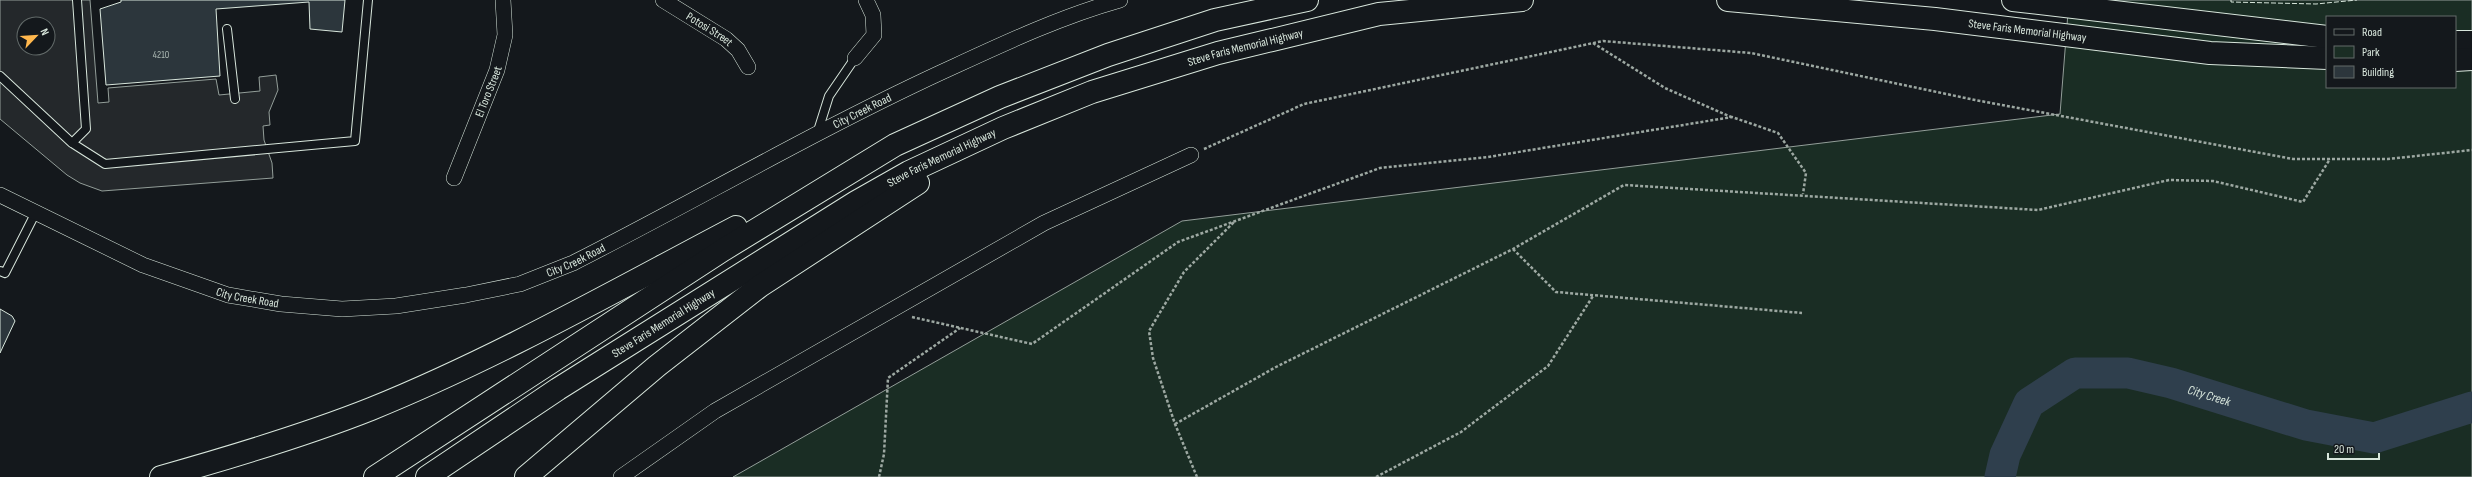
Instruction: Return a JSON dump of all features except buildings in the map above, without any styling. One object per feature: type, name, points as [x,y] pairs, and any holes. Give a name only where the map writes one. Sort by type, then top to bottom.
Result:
[{"type":"highway","points":[[161,477],[324,427],[418,388],[500,350],[895,145],[1000,97],[1108,55],[1216,20],[1307,0]]},
{"type":"highway","name":"Steve Faris Memorial Highway","points":[[427,477],[558,389],[856,202],[909,172],[1003,128],[1092,92],[1218,53],[1378,14],[1522,0]]},
{"type":"highway","name":"Steve Faris Memorial Highway","points":[[1728,0],[1935,19],[2210,53],[2326,58]]},
{"type":"highway","points":[[2013,0],[2326,37]]},
{"type":"highway","points":[[2456,42],[2472,42]]},
{"type":"highway","points":[[2456,60],[2472,59]]},
{"type":"highway","points":[[526,477],[657,366],[760,286],[1003,128]]},
{"type":"highway","points":[[376,477],[723,250],[895,145]]},
{"type":"street","name":"El Toro Street","points":[[454,178],[497,70],[505,36],[503,0]]},
{"type":"street","name":"Potosi Street","points":[[663,0],[726,39],[738,50],[748,67]]},
{"type":"street","points":[[855,58],[874,35],[873,15],[866,0]]},
{"type":"street","name":"City Creek Road","points":[[0,195],[143,265],[228,295],[281,304],[342,309],[396,306],[466,295],[520,284],[573,263],[879,100],[1000,45],[1066,18],[1120,0]]},
{"type":"street","points":[[621,477],[715,411],[1044,222],[1191,154]]},
{"type":"lane","points":[[72,143],[86,129],[77,0]]},
{"type":"lane","points":[[0,76],[72,143],[105,164],[355,141],[368,0]]},
{"type":"lane","points":[[227,30],[235,99]]},
{"type":"lane","points":[[817,134],[829,96],[855,58]]},
{"type":"lane","points":[[0,271],[5,273],[36,212]]},
{"type":"path","points":[[1191,154],[1304,104],[1603,41],[1751,53],[1975,100],[2285,157],[2388,159],[2472,150]]},
{"type":"path","points":[[1592,43],[1665,88],[1732,117],[1778,133],[1806,172],[1803,194]]},
{"type":"path","points":[[888,312],[1032,344],[1178,242],[1380,168],[1488,157],[1732,117]]},
{"type":"path","points":[[1175,424],[1276,367],[1513,249],[1624,185],[1803,194],[2038,210],[2176,180],[2213,181],[2303,202],[2330,159]]},
{"type":"path","points":[[1197,477],[1175,424],[1153,358],[1149,331],[1184,272],[1236,221]]},
{"type":"path","points":[[1513,249],[1556,292],[1802,313]]},
{"type":"path","points":[[1376,477],[1461,432],[1548,366],[1593,296]]},
{"type":"path","points":[[879,477],[884,454],[888,378],[960,328]]},
{"type":"green space","points":[[2069,0],[2472,0],[2472,477],[733,477],[1182,221],[2060,114]]},
{"type":"shaded area","points":[[0,0],[90,0],[98,103],[109,102],[108,88],[216,79],[219,95],[260,91],[259,77],[276,75],[278,90],[269,112],[270,125],[263,126],[264,140],[272,163],[273,178],[102,191],[80,183],[67,175],[0,119]]},
{"type":"waterway","name":"City Creek","points":[[2000,477],[2005,455],[2029,403],[2075,373],[2128,373],[2171,383],[2306,425],[2374,438],[2472,407]]},
{"type":"fence","points":[[2231,0],[2231,2],[2316,4],[2357,0]]}]
